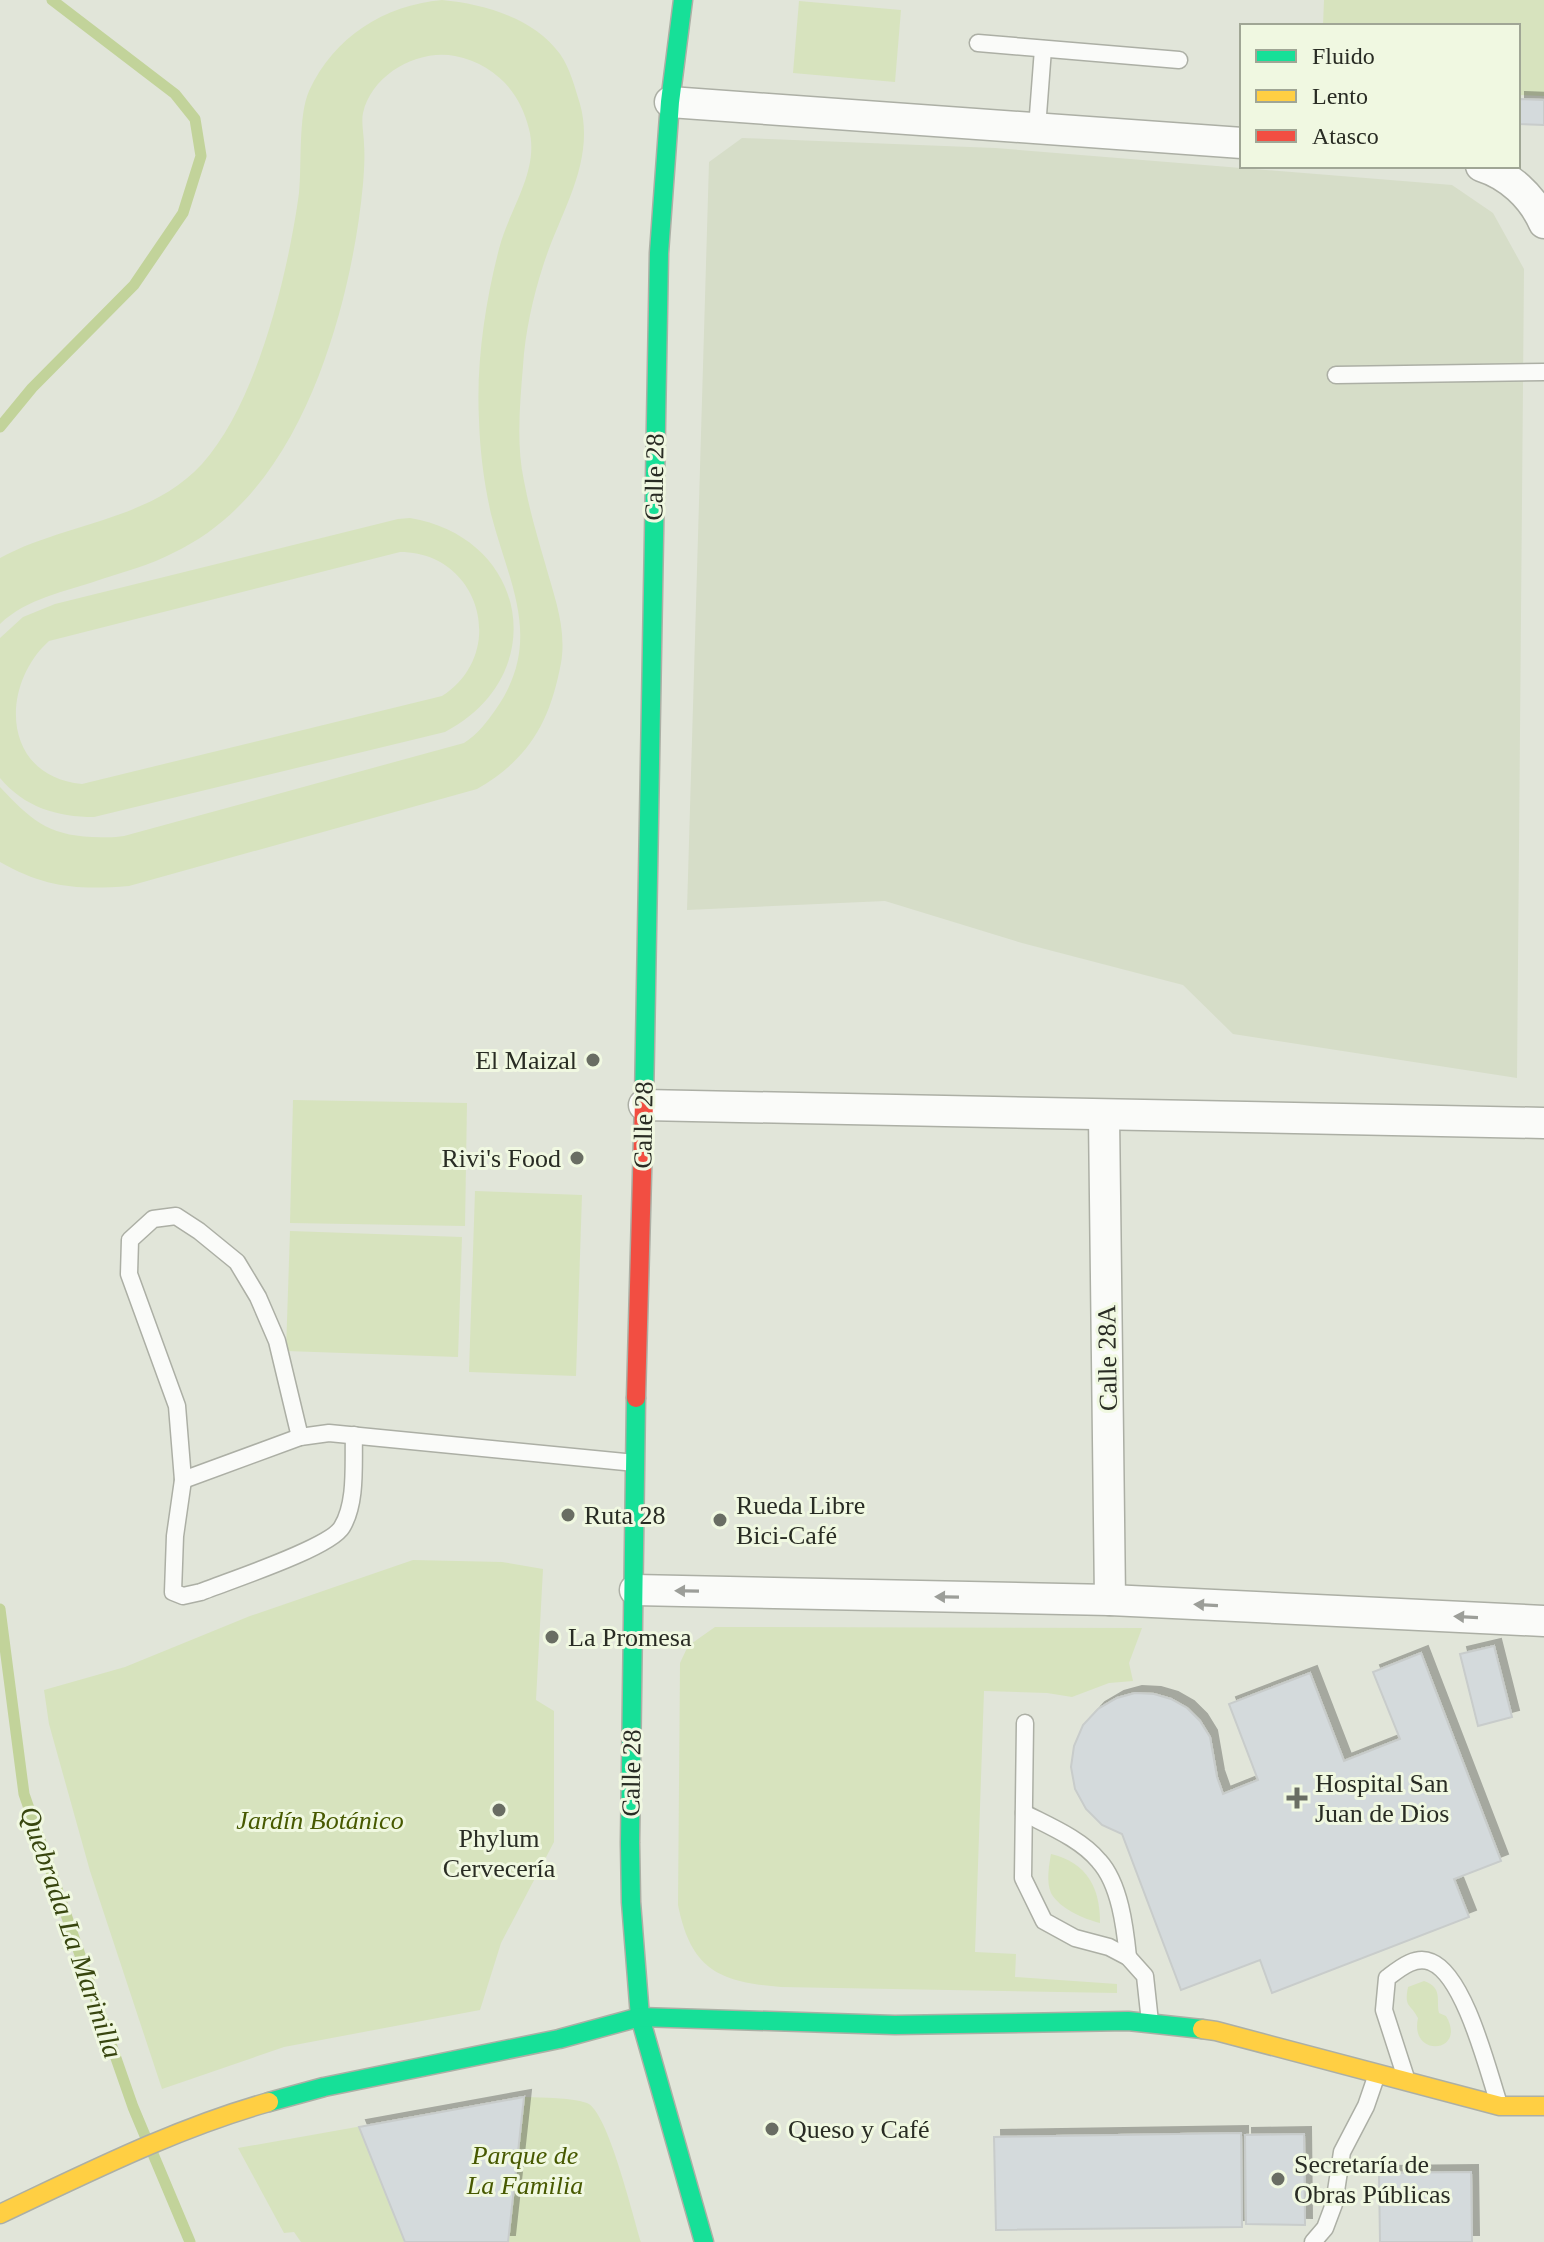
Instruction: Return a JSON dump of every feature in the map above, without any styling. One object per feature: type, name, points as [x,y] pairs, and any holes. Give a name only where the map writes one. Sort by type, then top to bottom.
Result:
[{"type":"main road","name":"Calle 28","points":[[683,0],[670,102],[659,253],[630,1843],[640,2017],[704,2242]]},
{"type":"main road","points":[[0,2214],[99,2168],[231,2113],[324,2087],[559,2039],[640,2017],[895,2025],[1128,2021],[1216,2031],[1500,2106],[1544,2106]]},
{"type":"street","points":[[670,102],[1240,143]]},
{"type":"street","points":[[1488,168],[1523,190],[1544,223]]},
{"type":"street","points":[[644,1105],[1544,1123]]},
{"type":"street","name":"Calle 28A","points":[[1104,1116],[1110,1600]]},
{"type":"street","points":[[635,1590],[1110,1600],[1544,1621]]},
{"type":"lane","points":[[978,43],[1179,60]]},
{"type":"lane","points":[[1037,128],[1043,49]]},
{"type":"lane","points":[[1336,375],[1544,372]]},
{"type":"lane","points":[[300,1437],[277,1341],[258,1297],[237,1262],[176,1216],[153,1219],[130,1240],[129,1274],[177,1406],[183,1480],[175,1536],[173,1592],[183,1596],[320,1545],[341,1531],[349,1511],[354,1435]]},
{"type":"lane","points":[[183,1480],[300,1437],[329,1433],[635,1463]]},
{"type":"lane","points":[[1025,1723],[1023,1878],[1044,1921],[1075,1938],[1109,1947],[1128,1957],[1145,1976],[1150,2024]]},
{"type":"lane","points":[[1024,1813],[1072,1839],[1100,1861],[1124,1916],[1128,1957]]},
{"type":"lane","points":[[1406,2080],[1384,2010],[1387,1978],[1410,1962],[1430,1960],[1450,1975],[1469,2015],[1500,2106]]},
{"type":"lane","points":[[1313,2242],[1325,2228],[1334,2204],[1342,2152],[1366,2106],[1377,2073]]},
{"type":"shaded area","points":[[742,138],[995,148],[1452,185],[1493,213],[1524,269],[1517,1078],[1233,1034],[1183,985],[1022,943],[885,901],[687,910],[709,162]]},
{"type":"green space","points":[[442,0],[507,15],[549,42],[560,54],[569,72],[584,125],[580,167],[543,266],[533,303],[521,394],[519,438],[522,467],[531,512],[559,612],[562,637],[561,663],[543,721],[524,752],[477,789],[129,886],[94,888],[63,885],[17,871],[0,862],[0,787],[30,816],[51,829],[76,836],[124,836],[464,743],[486,723],[510,684],[518,659],[518,612],[486,491],[478,399],[483,334],[494,270],[527,175],[531,145],[525,115],[512,91],[482,65],[455,56],[426,56],[398,67],[386,76],[368,99],[362,117],[364,159],[360,208],[353,257],[341,305],[307,402],[280,455],[263,479],[223,521],[173,553],[34,602],[0,624],[0,558],[158,498],[202,464],[222,438],[254,373],[278,298],[299,193],[302,127],[309,91],[332,55],[363,27],[400,9]]},
{"type":"green space","points":[[1324,0],[1544,0],[1544,96],[1520,95],[1520,24],[1323,24]]},
{"type":"green space","points":[[799,1],[901,10],[895,82],[793,73]]},
{"type":"green space","points":[[410,518],[450,531],[481,552],[502,580],[512,612],[512,645],[501,678],[479,708],[445,732],[94,817],[67,815],[42,808],[20,796],[0,778],[0,638],[23,617],[55,604]],"holes":[[[400,552],[428,556],[450,568],[466,586],[476,608],[479,632],[475,655],[463,677],[442,696],[82,784],[55,777],[36,764],[23,747],[17,726],[17,703],[22,681],[33,659],[49,641]]]},
{"type":"green space","points":[[293,1100],[467,1103],[465,1226],[290,1223]]},
{"type":"green space","points":[[475,1191],[582,1195],[576,1376],[469,1372]]},
{"type":"green space","points":[[290,1231],[462,1237],[458,1357],[286,1351]]},
{"type":"green space","name":"Jardín Botánico","points":[[413,1560],[502,1562],[543,1569],[536,1700],[554,1711],[554,1842],[501,1943],[480,2010],[284,2047],[162,2089],[90,1871],[49,1724],[44,1690],[125,1667],[250,1616]]},
{"type":"green space","points":[[715,1627],[1142,1628],[1129,1663],[1133,1681],[1109,1683],[1072,1697],[984,1691],[975,1952],[1016,1954],[1015,1977],[1117,1984],[1117,1993],[781,1987],[724,1976],[700,1958],[691,1944],[678,1905],[680,1663],[688,1646]]},
{"type":"green space","points":[[1051,1854],[1074,1864],[1089,1878],[1097,1898],[1100,1923],[1073,1912],[1055,1899],[1048,1874]]},
{"type":"green space","points":[[1424,1981],[1434,1987],[1438,1994],[1439,2013],[1446,2016],[1451,2028],[1450,2038],[1437,2046],[1422,2040],[1418,2018],[1407,2002],[1408,1987]]},
{"type":"green space","name":"Parque de La Familia","points":[[525,2097],[580,2101],[595,2110],[611,2144],[641,2242],[301,2242],[294,2232],[284,2233],[238,2148]]},
{"type":"building","points":[[1520,99],[1544,100],[1544,125],[1520,124]]},
{"type":"building","points":[[1494,1646],[1512,1717],[1478,1726],[1460,1654]]},
{"type":"building","points":[[1421,1653],[1501,1861],[1454,1879],[1469,1917],[1272,1993],[1260,1960],[1181,1990],[1122,1834],[1102,1825],[1086,1809],[1075,1789],[1071,1767],[1074,1746],[1083,1725],[1098,1709],[1117,1698],[1135,1693],[1171,1699],[1187,1708],[1210,1737],[1223,1794],[1258,1780],[1229,1704],[1310,1673],[1344,1761],[1400,1739],[1373,1672]]},
{"type":"building","points":[[524,2097],[508,2242],[405,2242],[359,2127]]},
{"type":"building","points":[[1241,2133],[1242,2227],[996,2230],[994,2137]]},
{"type":"building","points":[[1304,2134],[1305,2225],[1246,2224],[1245,2135]]},
{"type":"building","points":[[1471,2172],[1472,2242],[1380,2242],[1379,2173]]},
{"type":"waterway","name":"Quebrada La Marinilla","points":[[0,427],[32,388],[134,285],[183,213],[201,156],[195,119],[175,94],[52,0]]},
{"type":"waterway","name":"Quebrada La Marinilla","points":[[0,1609],[24,1794],[146,2138]]},
{"type":"waterway","name":"Quebrada La Marinilla","points":[[153,2154],[190,2242]]},
{"type":"traffic: fast","points":[[644,1101],[659,253],[670,102],[683,0]]},
{"type":"traffic: fast","points":[[636,1398],[630,1843],[640,2017],[704,2242]]},
{"type":"traffic: fast","points":[[269,2102],[324,2087],[559,2039],[640,2017],[895,2025],[1128,2021],[1202,2029]]},
{"type":"traffic: slow","points":[[1202,2029],[1500,2106],[1544,2106]]},
{"type":"traffic: slow","points":[[0,2214],[166,2138],[269,2102]]},
{"type":"traffic: jam","points":[[636,1398],[644,1101]]},
{"type":"place","name":"El Maizal","points":[[593,1060]]},
{"type":"place","name":"Rivi's Food","points":[[577,1158]]},
{"type":"place","name":"Ruta 28","points":[[568,1515]]},
{"type":"place","name":"Rueda Libre Bici-Café","points":[[720,1520]]},
{"type":"place","name":"La Promesa","points":[[552,1637]]},
{"type":"place","name":"Hospital San Juan de Dios","points":[[1297,1798]]},
{"type":"place","name":"Phylum Cervecería","points":[[499,1810]]},
{"type":"place","name":"Queso y Café","points":[[772,2129]]},
{"type":"place","name":"Secretaría de Obras Públicas","points":[[1278,2179]]}]
